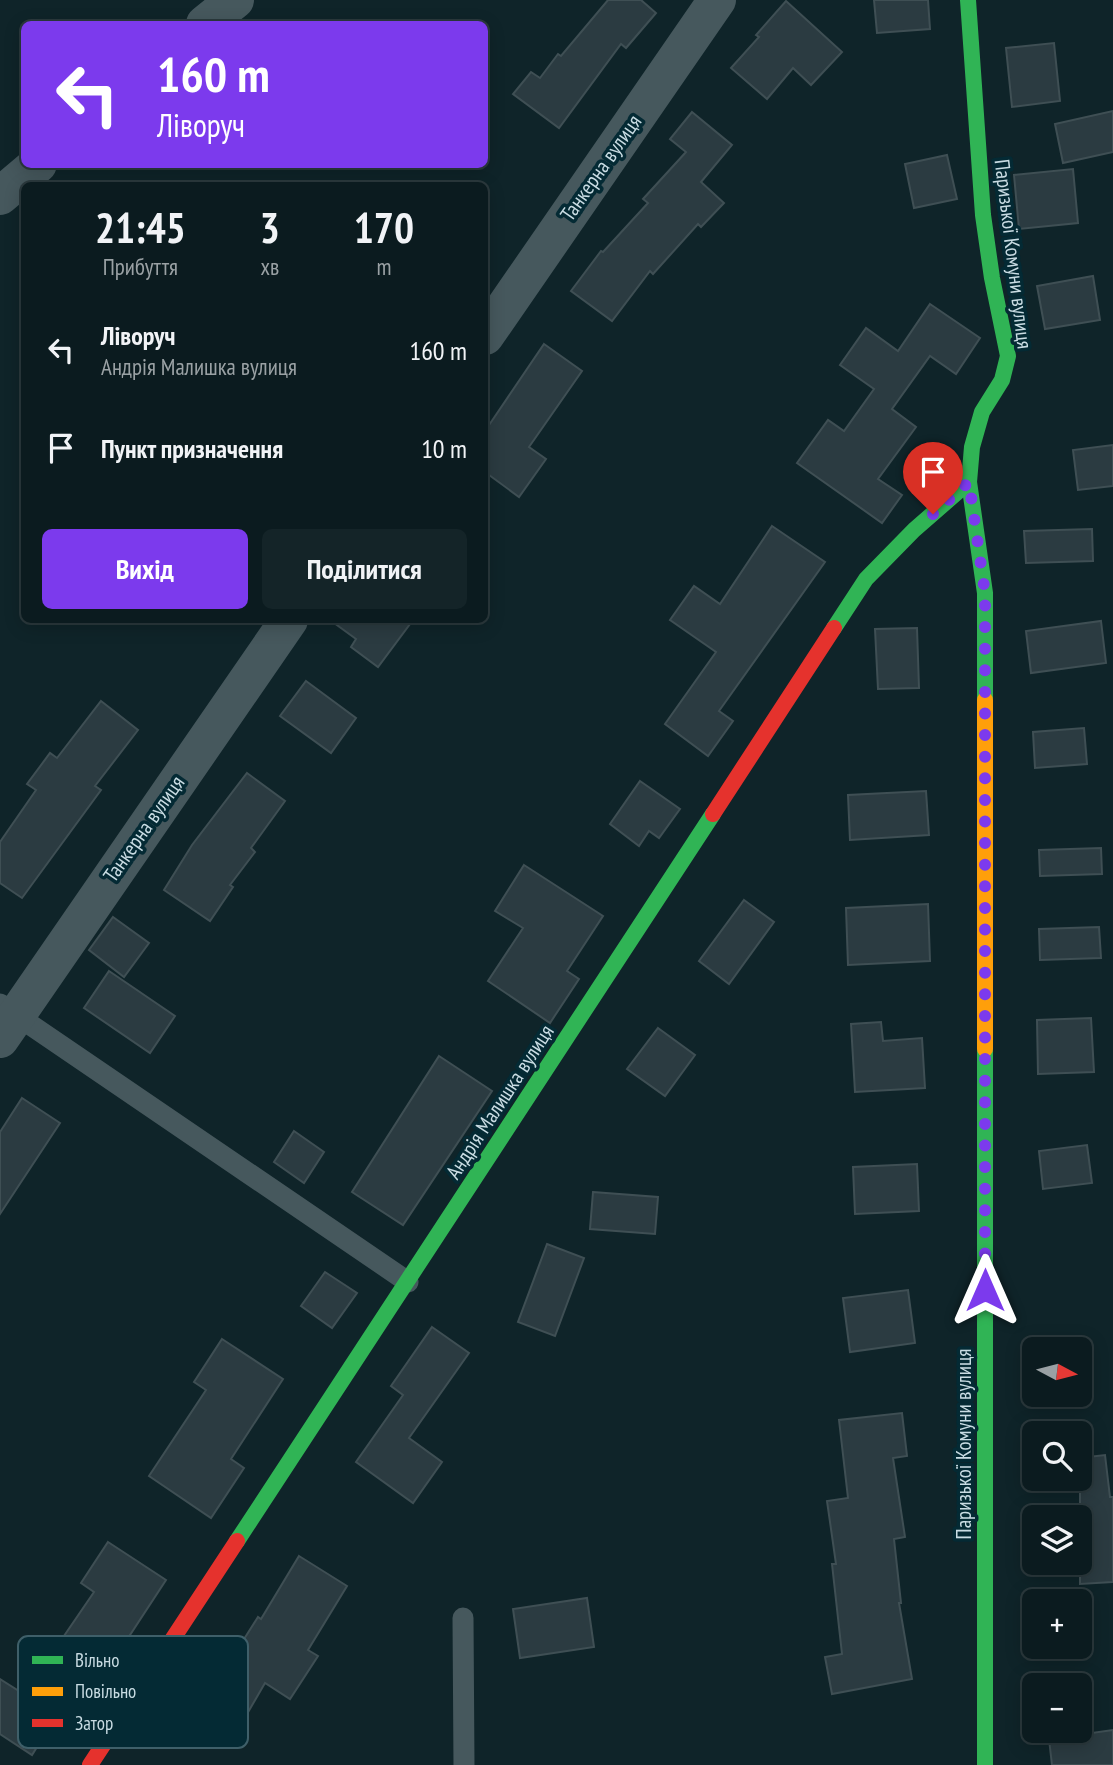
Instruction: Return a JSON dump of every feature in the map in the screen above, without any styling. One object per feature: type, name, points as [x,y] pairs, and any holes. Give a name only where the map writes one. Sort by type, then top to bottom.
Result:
[{"type":"street","points":[[209,21],[235,0]]},
{"type":"street","name":"Танкерна вулиця","points":[[488,332],[717,0]]},
{"type":"street","name":"Паризької Комуни вулиця","points":[[968,0],[983,215],[992,278],[1008,356],[1002,380],[982,412],[972,447],[969,482],[985,593],[985,1765]]},
{"type":"street","points":[[0,196],[33,168]]},
{"type":"street","name":"Андрія Малишка вулиця","points":[[175,1636],[866,579],[914,530],[969,482]]},
{"type":"street","name":"Танкерна вулиця","points":[[5,1020],[287,623]]},
{"type":"street","name":"Андрія Малишка вулиця","points":[[90,1765],[101,1748]]},
{"type":"lane","points":[[5,1020],[408,1282]]},
{"type":"lane","points":[[463,1618],[464,1765]]},
{"type":"building","points":[[608,0],[641,0],[656,13],[626,48],[621,44],[559,128],[513,94],[531,72],[540,78],[558,54],[561,56]]},
{"type":"building","points":[[874,0],[928,0],[930,29],[877,33]]},
{"type":"building","points":[[786,1],[842,52],[811,85],[793,68],[767,99],[731,68]]},
{"type":"building","points":[[1054,43],[1060,101],[1012,107],[1006,48]]},
{"type":"building","points":[[1113,111],[1113,152],[1063,163],[1055,124]]},
{"type":"building","points":[[692,112],[732,145],[701,182],[724,203],[701,227],[698,224],[653,274],[650,271],[612,321],[571,291],[601,251],[603,252],[648,203],[643,199],[686,152],[670,139]]},
{"type":"building","points":[[947,155],[957,199],[914,208],[905,164]]},
{"type":"building","points":[[1073,169],[1078,223],[1019,229],[1014,175]]},
{"type":"building","points":[[1093,276],[1100,320],[1045,329],[1037,286]]},
{"type":"building","points":[[930,304],[980,338],[956,374],[930,356],[892,409],[916,427],[878,479],[902,495],[882,523],[797,463],[828,420],[844,431],[874,389],[840,365],[866,328],[898,351]]},
{"type":"building","points":[[544,344],[582,371],[529,447],[546,459],[519,497],[488,474],[488,427]]},
{"type":"building","points":[[1113,445],[1113,486],[1078,490],[1073,450]]},
{"type":"building","points":[[772,526],[825,562],[719,711],[733,721],[708,756],[665,724],[716,652],[670,620],[694,586],[720,604]]},
{"type":"building","points":[[1092,529],[1093,561],[1026,563],[1024,531]]},
{"type":"building","points":[[1101,621],[1106,663],[1031,673],[1026,631]]},
{"type":"building","points":[[334,623],[411,623],[378,667],[351,647],[356,639]]},
{"type":"building","points":[[917,628],[919,688],[878,689],[875,629]]},
{"type":"building","points":[[306,681],[356,718],[331,753],[280,716]]},
{"type":"building","points":[[101,701],[138,730],[95,786],[101,790],[22,898],[0,883],[0,842],[36,790],[27,784],[50,753],[57,758]]},
{"type":"building","points":[[1084,728],[1087,764],[1035,768],[1033,732]]},
{"type":"building","points":[[247,773],[285,801],[251,848],[255,852],[230,885],[233,887],[210,921],[164,890],[192,845]]},
{"type":"building","points":[[640,781],[680,809],[659,838],[649,831],[639,846],[610,824]]},
{"type":"building","points":[[926,791],[929,835],[850,840],[848,795]]},
{"type":"building","points":[[1101,848],[1102,874],[1040,876],[1039,850]]},
{"type":"building","points":[[524,865],[603,916],[567,971],[579,979],[550,1023],[488,981],[523,928],[495,911]]},
{"type":"building","points":[[744,900],[774,922],[729,984],[699,961]]},
{"type":"building","points":[[928,904],[930,961],[848,965],[846,908]]},
{"type":"building","points":[[113,917],[149,943],[124,977],[89,950]]},
{"type":"building","points":[[1099,927],[1101,958],[1040,960],[1039,929]]},
{"type":"building","points":[[109,971],[175,1016],[150,1053],[84,1008]]},
{"type":"building","points":[[1091,1018],[1094,1072],[1038,1074],[1037,1020]]},
{"type":"building","points":[[881,1022],[883,1041],[922,1038],[925,1088],[855,1092],[851,1024]]},
{"type":"building","points":[[658,1028],[695,1055],[665,1096],[627,1069]]},
{"type":"building","points":[[439,1056],[492,1091],[403,1225],[352,1192]]},
{"type":"building","points":[[22,1098],[60,1123],[0,1214],[0,1132]]},
{"type":"building","points":[[294,1131],[324,1152],[304,1183],[274,1162]]},
{"type":"building","points":[[1087,1145],[1092,1183],[1043,1189],[1039,1151]]},
{"type":"building","points":[[917,1164],[919,1211],[855,1214],[853,1167]]},
{"type":"building","points":[[593,1192],[658,1197],[655,1234],[590,1229]]},
{"type":"building","points":[[547,1244],[584,1258],[555,1336],[518,1322]]},
{"type":"building","points":[[325,1272],[357,1293],[332,1328],[301,1306]]},
{"type":"building","points":[[908,1290],[915,1343],[850,1352],[843,1298]]},
{"type":"building","points":[[432,1327],[469,1353],[409,1438],[442,1462],[413,1503],[356,1462],[403,1395],[391,1386]]},
{"type":"building","points":[[222,1339],[283,1379],[231,1459],[244,1468],[211,1518],[149,1476],[206,1390],[194,1382]]},
{"type":"building","points":[[902,1413],[907,1456],[893,1458],[905,1537],[894,1539],[899,1603],[912,1679],[832,1694],[825,1657],[842,1654],[832,1564],[836,1564],[827,1501],[848,1498],[839,1420]]},
{"type":"building","points":[[1105,1455],[1110,1497],[1113,1497],[1113,1582],[1080,1584],[1080,1575],[1092,1575],[1092,1505],[1080,1505],[1080,1491],[1092,1491],[1092,1457]]},
{"type":"building","points":[[108,1542],[166,1580],[129,1636],[64,1636],[94,1592],[81,1583]]},
{"type":"building","points":[[299,1556],[347,1586],[308,1650],[318,1656],[290,1699],[265,1683],[248,1712],[246,1636],[258,1617],[261,1619]]},
{"type":"building","points":[[587,1598],[594,1647],[520,1658],[513,1609]]},
{"type":"building","points":[[0,1679],[18,1690],[18,1746],[0,1734]]},
{"type":"building","points":[[1113,1730],[1113,1765],[1052,1765],[1049,1743],[1092,1743],[1092,1733]]},
{"type":"building","points":[[21,1748],[36,1748],[32,1755]]},
{"type":"traffic: fast","points":[[968,0],[983,215],[992,278],[1008,356],[1002,380],[982,412],[972,447],[969,482],[985,593],[985,700]]},
{"type":"traffic: fast","points":[[834,628],[866,579],[914,530],[969,482]]},
{"type":"traffic: fast","points":[[237,1541],[713,814]]},
{"type":"traffic: fast","points":[[985,1049],[985,1765]]},
{"type":"traffic: slow","points":[[985,700],[985,1049]]},
{"type":"traffic: jam","points":[[713,814],[834,628]]},
{"type":"traffic: jam","points":[[175,1636],[237,1541]]},
{"type":"traffic: jam","points":[[90,1765],[101,1748]]},
{"type":"route","points":[[933,514],[969,482],[985,593],[985,1290]]}]
